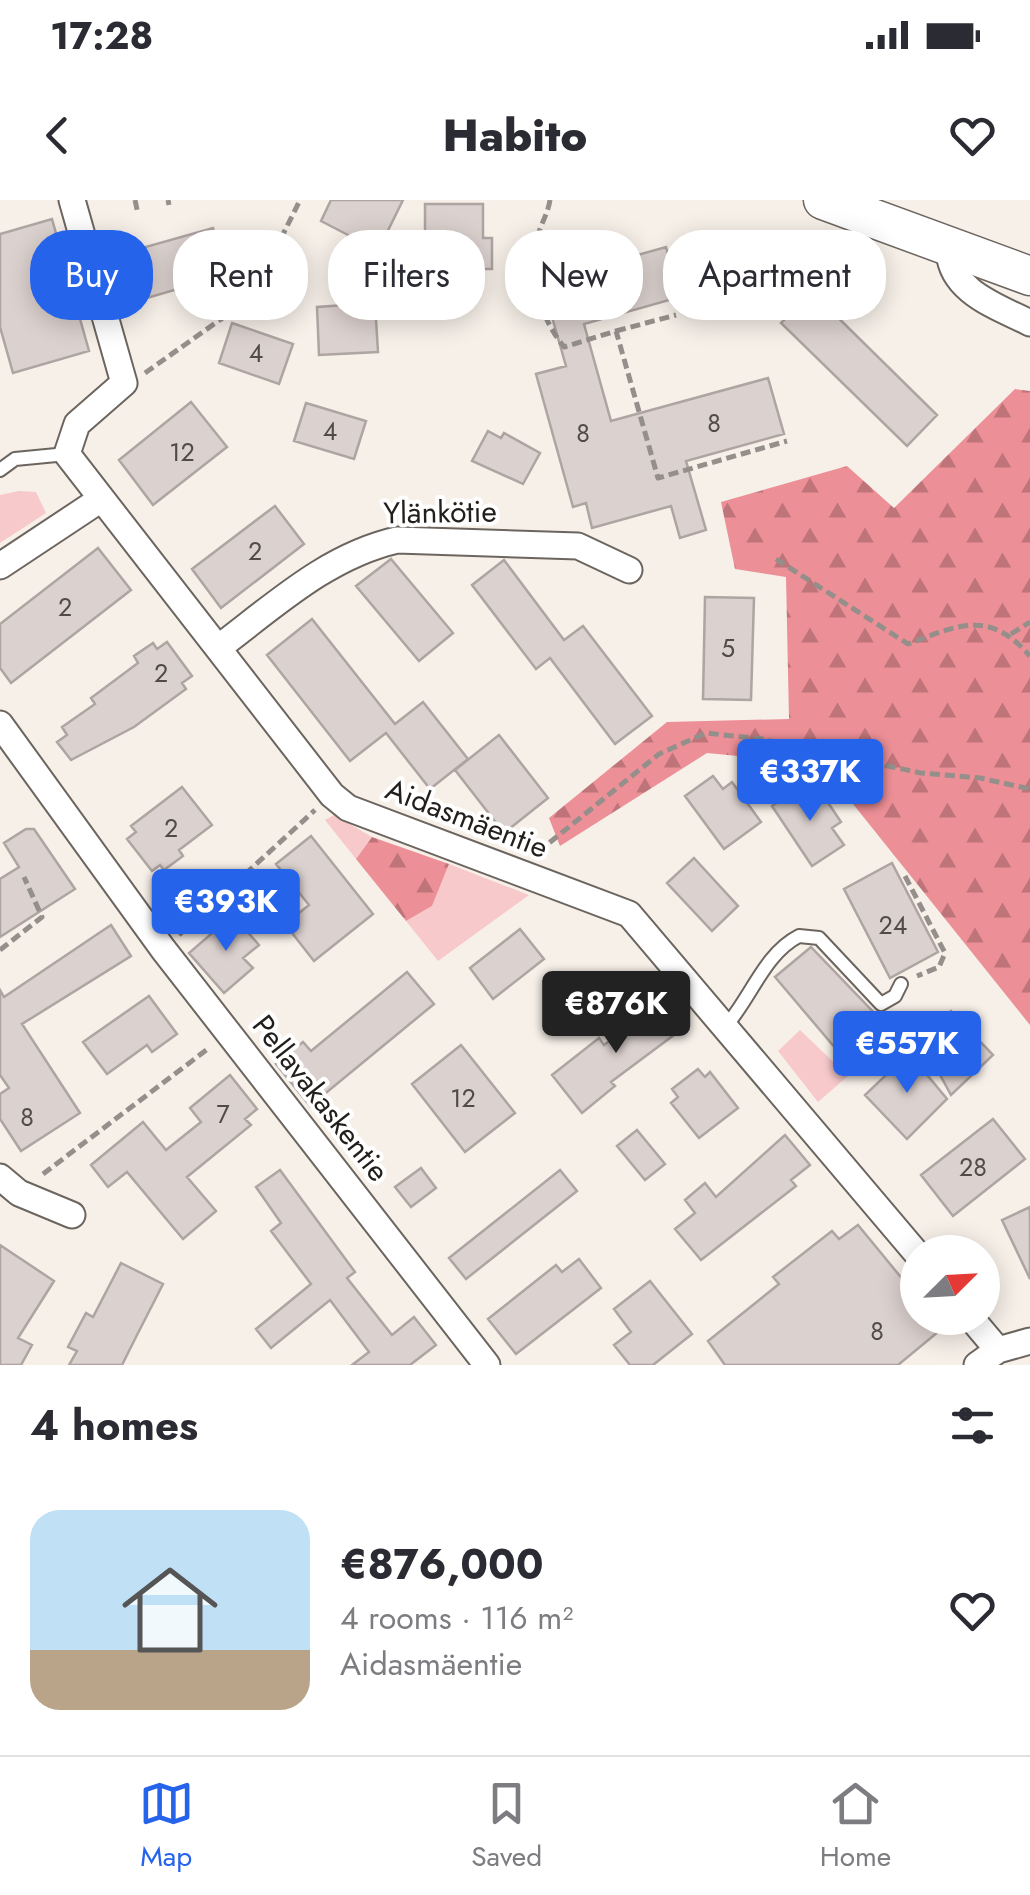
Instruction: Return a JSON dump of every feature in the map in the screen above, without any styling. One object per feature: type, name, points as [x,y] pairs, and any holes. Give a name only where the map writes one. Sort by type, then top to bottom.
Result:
[{"type":"street","points":[[67,454],[78,424],[124,383],[72,200]]},
{"type":"street","points":[[824,200],[1030,276]]},
{"type":"street","points":[[949,248],[949,267],[962,284],[985,301],[1030,322]]},
{"type":"street","name":"Aidasmäentie","points":[[67,454],[332,794],[348,808],[629,914],[901,1235]]},
{"type":"street","points":[[0,566],[101,499]]},
{"type":"street","name":"Ylänkötie","points":[[218,648],[334,563],[368,546],[397,540],[578,546],[630,570]]},
{"type":"street","name":"Pellavakaskentie","points":[[0,724],[163,950],[487,1365]]},
{"type":"street","points":[[9,1185],[72,1215]]},
{"type":"street","points":[[985,1335],[998,1350]]},
{"type":"street","points":[[976,1365],[998,1350],[1030,1341]]},
{"type":"lane","points":[[0,470],[15,459],[67,454]]},
{"type":"lane","points":[[725,1027],[748,1001],[776,952],[799,936],[818,938],[881,1004],[895,996],[901,984]]},
{"type":"path","points":[[135,200],[138,214]]},
{"type":"path","points":[[124,383],[205,334],[238,307],[260,282],[300,200]]},
{"type":"path","points":[[550,200],[536,242],[535,288],[550,328],[564,346],[663,319]]},
{"type":"path","points":[[616,331],[658,478],[787,441]]},
{"type":"path","points":[[776,560],[908,644],[967,622],[1011,634],[1030,656]]},
{"type":"path","points":[[1011,634],[1030,622]]},
{"type":"path","points":[[514,871],[659,754],[706,733],[762,739],[921,773],[980,778],[1030,789]]},
{"type":"path","points":[[163,950],[332,794]]},
{"type":"path","points":[[905,876],[945,954],[939,966],[927,972]]},
{"type":"path","points":[[0,950],[42,917],[24,877]]},
{"type":"path","points":[[9,1185],[230,1032]]},
{"type":"shaded area","points":[[36,492],[46,513],[0,543],[0,495]]},
{"type":"shaded area","points":[[334,815],[372,837],[356,859],[325,820]]},
{"type":"shaded area","points":[[449,864],[529,895],[438,961],[406,921],[432,906]]},
{"type":"shaded area","points":[[800,1030],[848,1076],[818,1102],[778,1051]]},
{"type":"green space","points":[[1015,389],[1030,391],[1030,1025],[821,764],[707,753],[560,846],[549,818],[667,722],[789,719],[786,577],[735,569],[721,502],[847,466],[894,508]]},
{"type":"green space","points":[[372,837],[449,864],[432,906],[406,921],[356,859]]},
{"type":"building","points":[[331,200],[403,200],[388,230],[338,230],[321,221]]},
{"type":"building","points":[[425,204],[483,204],[483,230],[425,230]]},
{"type":"building","points":[[52,219],[55,230],[30,230],[30,320],[80,320],[89,351],[13,373],[0,327],[0,234]]},
{"type":"building","points":[[485,238],[492,238],[492,269],[485,269]]},
{"type":"building","points":[[173,239],[173,290],[153,296],[153,245]]},
{"type":"building","points":[[663,248],[663,302],[643,307],[643,253]]},
{"type":"building","points":[[328,306],[328,320],[376,320],[378,352],[319,355],[317,307]]},
{"type":"building","points":[[553,320],[598,320],[584,324],[611,421],[768,378],[784,434],[686,461],[706,530],[680,538],[671,506],[592,528],[586,503],[573,507],[536,374],[566,366]]},
{"type":"building","points":[[840,320],[937,415],[907,446],[781,323]]},
{"type":"building","points":[[232,323],[293,344],[279,384],[219,363]]},
{"type":"building","points":[[191,402],[227,447],[153,505],[119,460]]},
{"type":"building","points":[[306,403],[366,421],[354,459],[294,441]]},
{"type":"building","points":[[488,431],[501,438],[504,433],[540,453],[523,484],[472,461]]},
{"type":"building","points":[[275,506],[304,544],[221,608],[192,569]]},
{"type":"building","points":[[98,548],[131,590],[11,683],[0,668],[0,624]]},
{"type":"building","points":[[391,559],[453,633],[419,661],[356,586]]},
{"type":"building","points":[[504,560],[564,640],[583,626],[652,716],[615,744],[550,658],[536,669],[472,585]]},
{"type":"building","points":[[705,597],[754,598],[751,700],[703,699]]},
{"type":"building","points":[[312,619],[395,724],[423,702],[468,759],[430,789],[386,733],[350,761],[267,655]]},
{"type":"building","points":[[167,642],[192,676],[182,683],[186,689],[134,727],[71,760],[57,742],[67,735],[62,727],[95,704],[91,698],[138,663],[134,656],[153,643],[157,649]]},
{"type":"building","points":[[499,735],[548,798],[504,833],[455,770]]},
{"type":"building","points":[[713,776],[723,789],[732,782],[761,822],[724,849],[685,796]]},
{"type":"building","points":[[804,785],[814,802],[823,795],[841,822],[832,828],[844,845],[812,866],[772,806]]},
{"type":"building","points":[[182,787],[212,825],[179,850],[183,856],[164,870],[160,865],[152,871],[127,839],[136,832],[131,826]]},
{"type":"building","points":[[26,829],[34,829],[75,889],[0,937],[0,879],[19,867],[4,843]]},
{"type":"building","points":[[311,836],[373,914],[314,961],[285,924],[309,905],[276,864]]},
{"type":"building","points":[[694,858],[738,906],[712,931],[667,883]]},
{"type":"building","points":[[892,863],[938,952],[890,978],[844,889]]},
{"type":"building","points":[[233,915],[259,945],[243,958],[253,968],[224,993],[189,953]]},
{"type":"building","points":[[111,925],[131,956],[22,1024],[80,1113],[21,1151],[0,1119],[0,1094],[9,1088],[0,1075],[0,990],[4,997]]},
{"type":"building","points":[[520,929],[544,959],[493,999],[470,968]]},
{"type":"building","points":[[811,947],[883,1022],[842,1056],[775,977]]},
{"type":"building","points":[[407,972],[434,1004],[310,1106],[276,1064],[303,1042],[311,1051]]},
{"type":"building","points":[[149,996],[177,1034],[152,1052],[147,1045],[107,1074],[83,1042]]},
{"type":"building","points":[[665,999],[686,1026],[611,1082],[615,1086],[582,1113],[552,1075],[599,1038],[604,1045]]},
{"type":"building","points":[[951,1011],[993,1055],[951,1095],[921,1040]]},
{"type":"building","points":[[461,1045],[515,1113],[465,1152],[412,1084]]},
{"type":"building","points":[[909,1053],[947,1099],[907,1139],[865,1095]]},
{"type":"building","points":[[698,1069],[705,1077],[710,1072],[738,1108],[699,1138],[671,1103],[678,1097],[672,1089]]},
{"type":"building","points":[[230,1075],[257,1109],[245,1119],[251,1125],[187,1177],[216,1211],[183,1239],[127,1172],[108,1187],[91,1165],[143,1122],[166,1150],[201,1122],[190,1108]]},
{"type":"building","points":[[993,1119],[1025,1159],[953,1216],[921,1175]]},
{"type":"building","points":[[637,1130],[665,1164],[645,1180],[617,1146]]},
{"type":"building","points":[[785,1135],[810,1165],[791,1180],[796,1186],[701,1260],[675,1229],[695,1213],[685,1200],[705,1183],[716,1197]]},
{"type":"building","points":[[421,1168],[436,1188],[411,1207],[395,1187]]},
{"type":"building","points":[[280,1170],[355,1272],[347,1278],[392,1335],[414,1317],[436,1345],[410,1365],[352,1365],[369,1352],[330,1300],[271,1348],[256,1329],[311,1284],[271,1231],[281,1223],[256,1187]]},
{"type":"building","points":[[560,1170],[577,1191],[466,1279],[449,1258]]},
{"type":"building","points":[[1030,1207],[1030,1279],[1002,1220]]},
{"type":"building","points":[[858,1225],[900,1276],[900,1335],[934,1335],[898,1365],[725,1365],[708,1341],[779,1284],[773,1277],[832,1231],[839,1239]]},
{"type":"building","points":[[0,1245],[54,1281],[18,1338],[32,1345],[21,1365],[0,1365]]},
{"type":"building","points":[[579,1259],[601,1288],[516,1354],[488,1319],[556,1265],[562,1272]]},
{"type":"building","points":[[121,1263],[163,1284],[122,1365],[69,1365],[77,1351],[68,1347],[86,1313],[93,1317]]},
{"type":"building","points":[[650,1281],[692,1334],[653,1365],[630,1365],[614,1345],[631,1332],[614,1309]]}]
